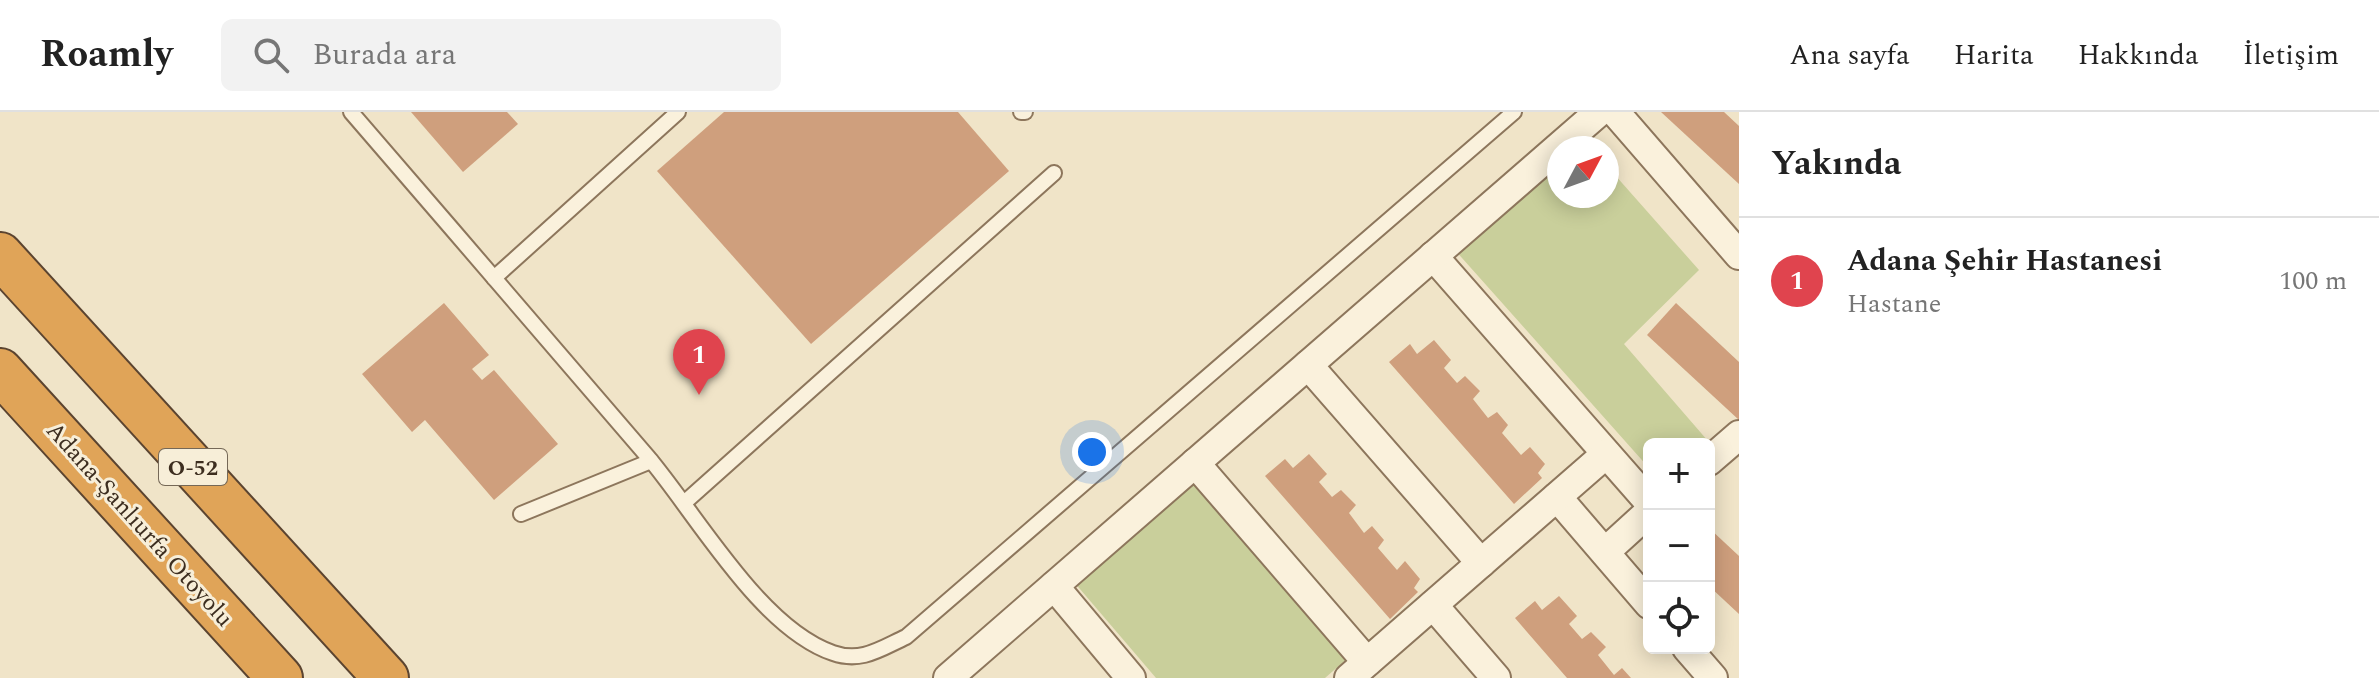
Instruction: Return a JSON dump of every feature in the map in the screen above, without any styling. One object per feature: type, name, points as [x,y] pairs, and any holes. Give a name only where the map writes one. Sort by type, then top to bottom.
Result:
[{"type":"highway","name":"O-52","points":[[0,255],[386,678]]},
{"type":"highway","name":"Adana-Şanlıurfa Otoyolu","points":[[0,371],[280,678]]},
{"type":"street","points":[[948,678],[1599,112]]},
{"type":"street","points":[[1615,112],[1739,255]]},
{"type":"street","points":[[1433,256],[1643,495]]},
{"type":"street","points":[[1308,365],[1481,563]]},
{"type":"street","points":[[1715,456],[1739,435]]},
{"type":"street","points":[[1195,463],[1358,670],[1606,454]]},
{"type":"street","points":[[1557,497],[1643,597]]},
{"type":"street","points":[[1605,552],[1643,517]]},
{"type":"street","points":[[1054,586],[1131,678]]},
{"type":"street","points":[[1433,605],[1496,678]]},
{"type":"street","points":[[1692,654],[1713,678]]},
{"type":"lane","points":[[351,112],[651,461],[770,613],[804,638],[832,653],[858,659],[906,637],[1514,112]]},
{"type":"lane","points":[[494,278],[678,112]]},
{"type":"lane","points":[[684,503],[1054,173]]},
{"type":"lane","points":[[521,514],[651,461]]},
{"type":"green space","points":[[1547,167],[1547,208],[1619,208],[1619,180],[1699,270],[1624,344],[1705,438],[1643,438],[1643,461],[1454,249]]},
{"type":"green space","points":[[1193,466],[1356,651],[1325,678],[1156,678],[1068,575]]},
{"type":"building","points":[[411,112],[507,112],[518,124],[463,172]]},
{"type":"building","points":[[724,112],[958,112],[1009,171],[811,344],[657,171]]},
{"type":"building","points":[[1661,112],[1724,112],[1739,126],[1739,184]]},
{"type":"building","points":[[444,303],[489,355],[472,369],[482,380],[494,370],[558,444],[494,500],[425,420],[412,432],[362,374]]},
{"type":"building","points":[[1676,303],[1739,362],[1739,420],[1647,335]]},
{"type":"building","points":[[1434,340],[1451,360],[1444,368],[1457,383],[1465,376],[1480,391],[1473,399],[1488,418],[1497,412],[1508,425],[1502,433],[1521,455],[1530,447],[1545,464],[1538,473],[1542,478],[1514,504],[1389,362],[1410,344],[1417,354]]},
{"type":"building","points":[[1309,454],[1327,474],[1319,482],[1332,497],[1341,490],[1356,505],[1349,513],[1364,533],[1372,526],[1384,540],[1378,548],[1397,570],[1405,561],[1420,579],[1414,588],[1418,592],[1390,619],[1265,476],[1285,459],[1293,468]]},
{"type":"building","points":[[1715,534],[1739,556],[1739,614],[1715,592]]},
{"type":"building","points":[[1559,596],[1577,616],[1569,624],[1582,639],[1591,632],[1606,647],[1598,655],[1614,675],[1622,668],[1631,678],[1567,678],[1515,618],[1535,601],[1542,610]]},
{"type":"place","name":"Adana Şehir Hastanesi","points":[[699,395]]}]
